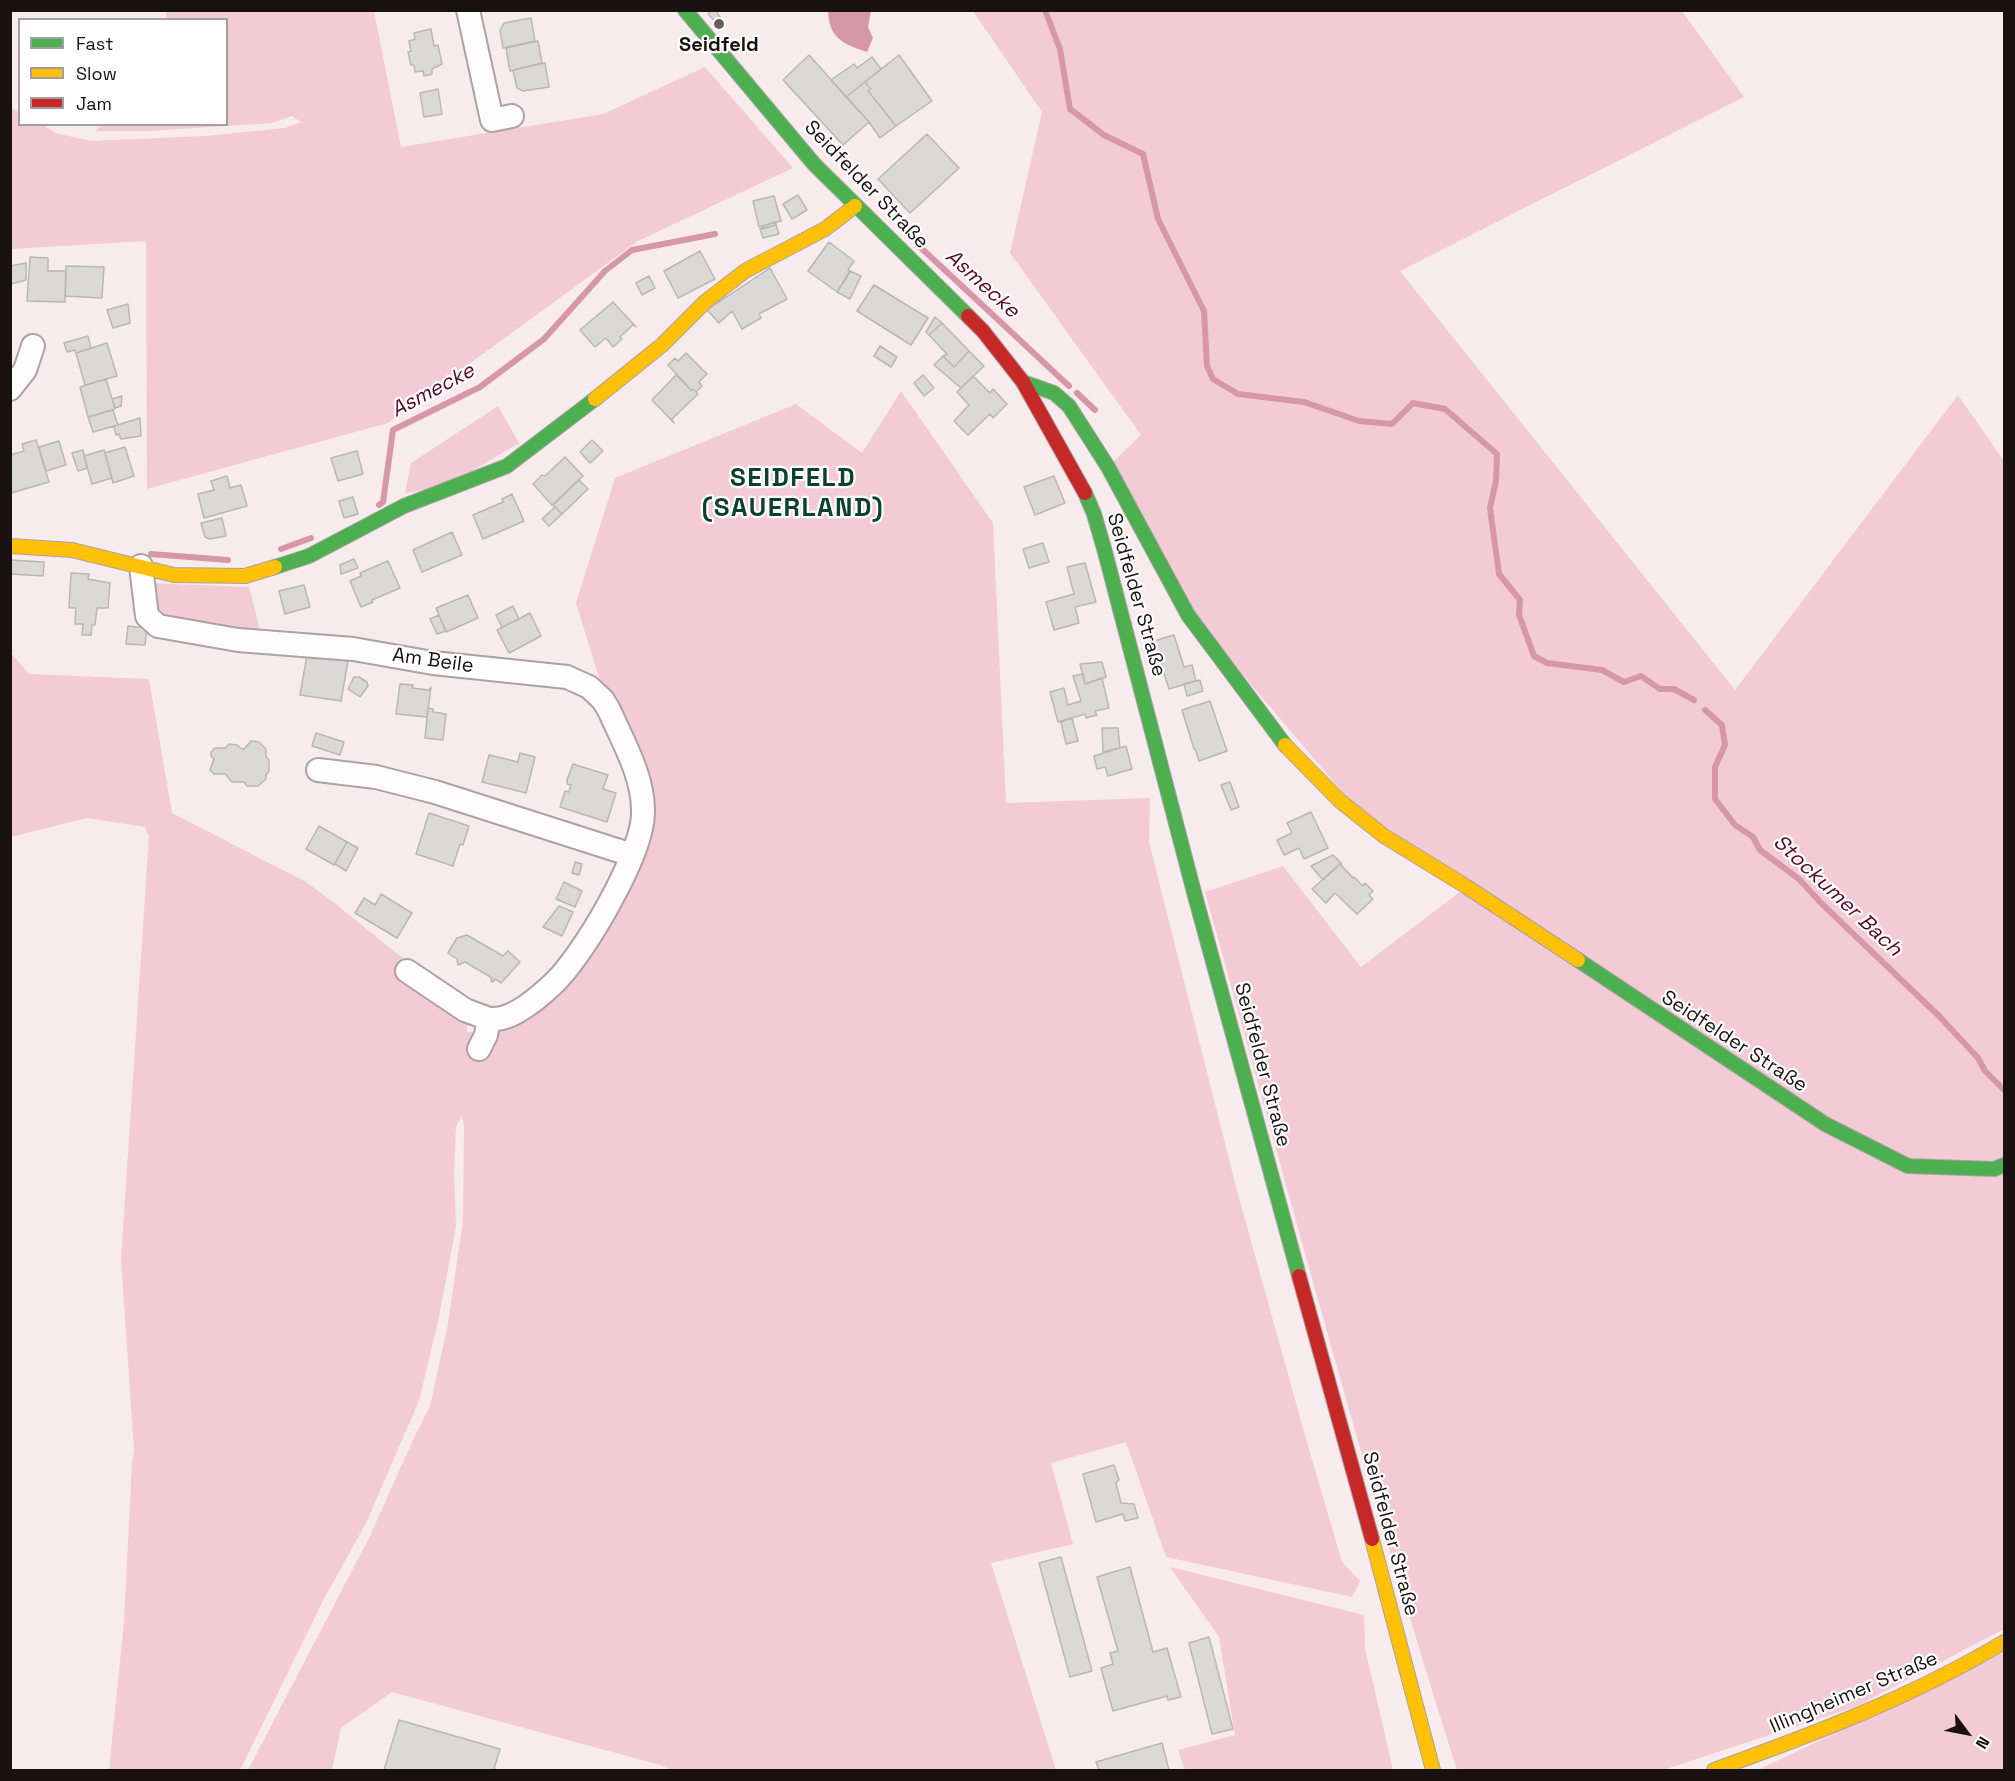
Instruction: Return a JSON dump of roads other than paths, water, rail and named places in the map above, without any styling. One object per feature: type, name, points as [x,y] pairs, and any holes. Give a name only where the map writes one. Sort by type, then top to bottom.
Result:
[{"type":"street","points":[[468,10],[492,120],[512,116]]},
{"type":"street","name":"Seidfelder Straße","points":[[685,10],[814,164],[983,330],[1023,382],[1081,483],[1096,523],[1433,1770]]},
{"type":"street","points":[[10,546],[72,550],[174,575],[244,576],[309,556],[404,506],[507,466],[646,358],[705,302],[745,271],[825,229],[855,206]]},
{"type":"street","points":[[10,389],[26,370],[33,346]]},
{"type":"street","name":"Seidfelder Straße","points":[[1023,382],[1054,393],[1069,406],[1108,467],[1188,615],[1288,749],[1340,801],[1384,836],[1467,887],[1825,1124],[1908,1166],[1994,1169],[2004,1165]]},
{"type":"street","name":"Am Beile","points":[[141,566],[147,616],[158,626],[238,640],[353,649],[433,663],[567,677],[589,687],[609,710],[637,775],[643,797],[644,816],[641,832],[606,908],[566,970],[552,985],[515,1012],[503,1018],[489,1019]]},
{"type":"street","points":[[318,770],[376,777],[435,792],[632,855]]},
{"type":"street","points":[[406,971],[465,1010],[489,1019],[486,1035],[479,1049]]},
{"type":"street","name":"Illingheimer Straße","points":[[1714,1770],[1845,1722],[1970,1664],[2004,1641]]},
{"type":"waterway","name":"Stockumer Bach","points":[[1045,10],[1060,49],[1070,109],[1104,135],[1143,154],[1158,219],[1204,311],[1207,366],[1213,379],[1238,394],[1304,402],[1359,421],[1392,424],[1413,403],[1445,409],[1497,454],[1496,481],[1490,508],[1499,574],[1520,600],[1519,615],[1534,656],[1547,663],[1602,670],[1624,682],[1641,676],[1660,689],[1674,689],[1694,700]]},
{"type":"waterway","name":"Asmecke","points":[[379,505],[383,502],[393,430],[480,387],[544,339],[605,271],[632,250],[715,234]]},
{"type":"waterway","name":"Asmecke","points":[[918,245],[1069,386]]},
{"type":"waterway","name":"Asmecke","points":[[1077,393],[1095,410]]},
{"type":"waterway","name":"Asmecke","points":[[281,549],[311,538]]},
{"type":"waterway","name":"Asmecke","points":[[151,554],[228,560]]},
{"type":"waterway","name":"Stockumer Bach","points":[[1705,710],[1722,725],[1725,745],[1715,767],[1715,799],[1735,825],[1753,837],[1760,850],[1799,879],[1940,1017],[2004,1090]]},
{"type":"place","name":"Seidfeld","points":[[719,24]]},
{"type":"district","name":"SEIDFELD (SAUERLAND)","points":[[793,494]]}]
